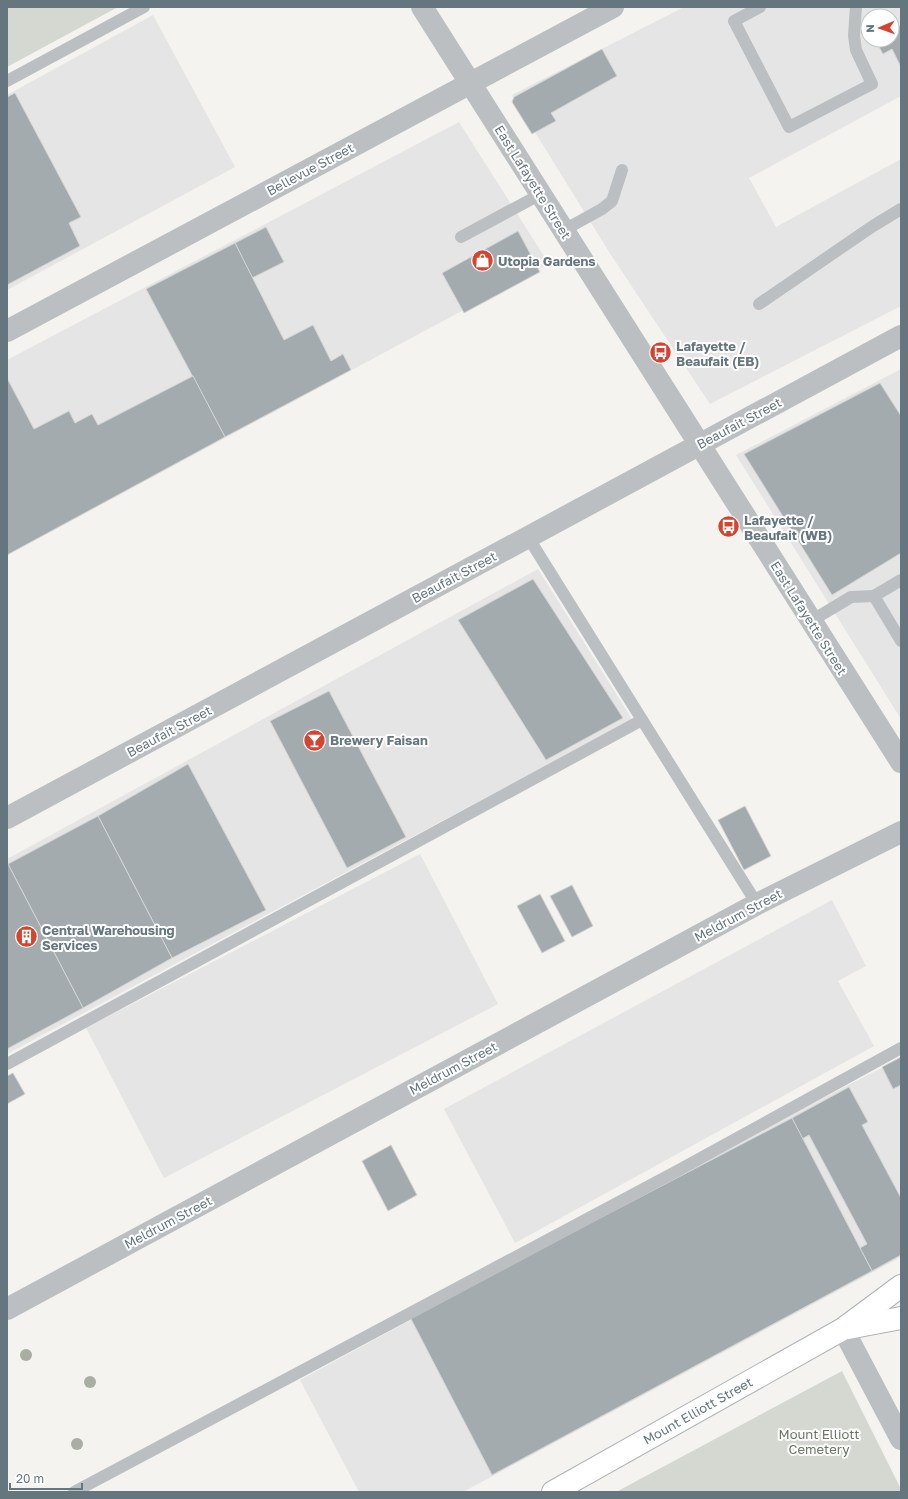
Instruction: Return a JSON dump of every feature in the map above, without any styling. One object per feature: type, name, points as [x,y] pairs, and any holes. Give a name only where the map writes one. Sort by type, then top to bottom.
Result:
[{"type":"main road","name":"Mount Elliott Street","points":[[553,1492],[843,1329],[901,1286]]},
{"type":"main road","name":"Mount Elliott Street","points":[[843,1329],[901,1318]]},
{"type":"street","name":"East Lafayette Street","points":[[422,7],[811,621],[898,750]]},
{"type":"street","name":"Bellevue Street","points":[[7,331],[612,7]]},
{"type":"street","name":"Beaufait Street","points":[[7,818],[901,336]]},
{"type":"street","name":"Meldrum Street","points":[[7,1309],[757,904],[901,832]]},
{"type":"street","points":[[843,1329],[901,1439]]},
{"type":"lane","points":[[7,81],[144,7]]},
{"type":"lane","points":[[760,7],[734,21],[789,128],[872,84],[856,50],[854,36],[856,7]]},
{"type":"lane","points":[[564,230],[602,209],[612,201],[622,170]]},
{"type":"lane","points":[[461,237],[541,194]]},
{"type":"lane","points":[[759,304],[901,208]]},
{"type":"lane","points":[[528,537],[757,904]]},
{"type":"lane","points":[[811,621],[851,597],[874,596],[901,580]]},
{"type":"lane","points":[[874,596],[901,641]]},
{"type":"lane","points":[[7,1064],[642,720]]},
{"type":"lane","points":[[74,1492],[670,1175],[901,1048]]},
{"type":"shaded area","points":[[684,7],[901,7],[901,96],[749,178],[776,227],[901,159],[901,306],[710,404],[611,255],[512,95]]},
{"type":"shaded area","points":[[153,15],[235,167],[7,290],[7,95]]},
{"type":"shaded area","points":[[459,122],[549,264],[7,555],[7,360]]},
{"type":"shaded area","points":[[901,369],[901,719],[736,455]]},
{"type":"shaded area","points":[[538,569],[632,719],[7,1054],[7,859]]},
{"type":"shaded area","points":[[420,854],[498,1004],[164,1178],[86,1028]]},
{"type":"shaded area","points":[[832,900],[866,966],[838,981],[874,1046],[515,1243],[444,1109]]},
{"type":"shaded area","points":[[901,1058],[901,1257],[463,1492],[359,1492],[300,1380],[790,1115]]},
{"type":"green space","points":[[7,7],[118,7],[7,67]]},
{"type":"green space","name":"Mount Elliott Cemetery","points":[[842,1371],[901,1489],[901,1492],[616,1492]]},
{"type":"building","points":[[900,26],[901,67],[892,49],[883,54],[880,48],[900,48]]},
{"type":"building","points":[[602,49],[617,76],[551,113],[556,121],[532,134],[512,102],[514,97]]},
{"type":"building","points":[[15,93],[81,217],[69,223],[80,246],[7,285],[7,97]]},
{"type":"building","points":[[266,227],[284,262],[252,278],[235,243]]},
{"type":"building","points":[[518,231],[540,272],[464,313],[442,273]]},
{"type":"building","points":[[235,243],[284,340],[313,325],[331,361],[343,354],[351,370],[225,437],[146,289]]},
{"type":"building","points":[[193,376],[225,437],[7,555],[7,378],[34,429],[69,411],[75,423],[92,414],[98,425]]},
{"type":"building","points":[[880,383],[901,416],[901,553],[832,595],[744,454]]},
{"type":"building","points":[[533,579],[623,718],[546,760],[458,620]]},
{"type":"building","points":[[329,691],[406,837],[347,868],[270,721]]},
{"type":"building","points":[[188,764],[266,910],[172,958],[98,816]]},
{"type":"building","points":[[745,806],[771,856],[744,870],[718,820]]},
{"type":"building","points":[[98,816],[172,958],[83,1008],[8,864]]},
{"type":"building","name":"Central Warehousing Services","points":[[8,864],[83,1008],[7,1049],[7,865]]},
{"type":"building","points":[[572,885],[593,926],[572,937],[550,896]]},
{"type":"building","points":[[540,894],[565,941],[542,953],[517,906]]},
{"type":"building","points":[[901,1057],[901,1085],[893,1089],[882,1067]]},
{"type":"building","points":[[13,1073],[25,1094],[7,1104],[7,1076]]},
{"type":"building","points":[[849,1087],[868,1122],[862,1125],[901,1198],[901,1255],[872,1271],[860,1248],[867,1244],[809,1135],[802,1139],[792,1118]]},
{"type":"building","points":[[792,1118],[872,1271],[492,1475],[410,1317]]},
{"type":"building","points":[[391,1145],[417,1195],[388,1211],[362,1161]]},
{"type":"place","name":"Utopia Gardens","points":[[482,261]]},
{"type":"place","name":"Lafayette / Beaufait (EB)","points":[[660,353]]},
{"type":"place","name":"Lafayette / Beaufait (WB)","points":[[728,527]]},
{"type":"place","name":"Brewery Faisan","points":[[315,740]]},
{"type":"place","name":"Central Warehousing Services","points":[[26,937]]}]
